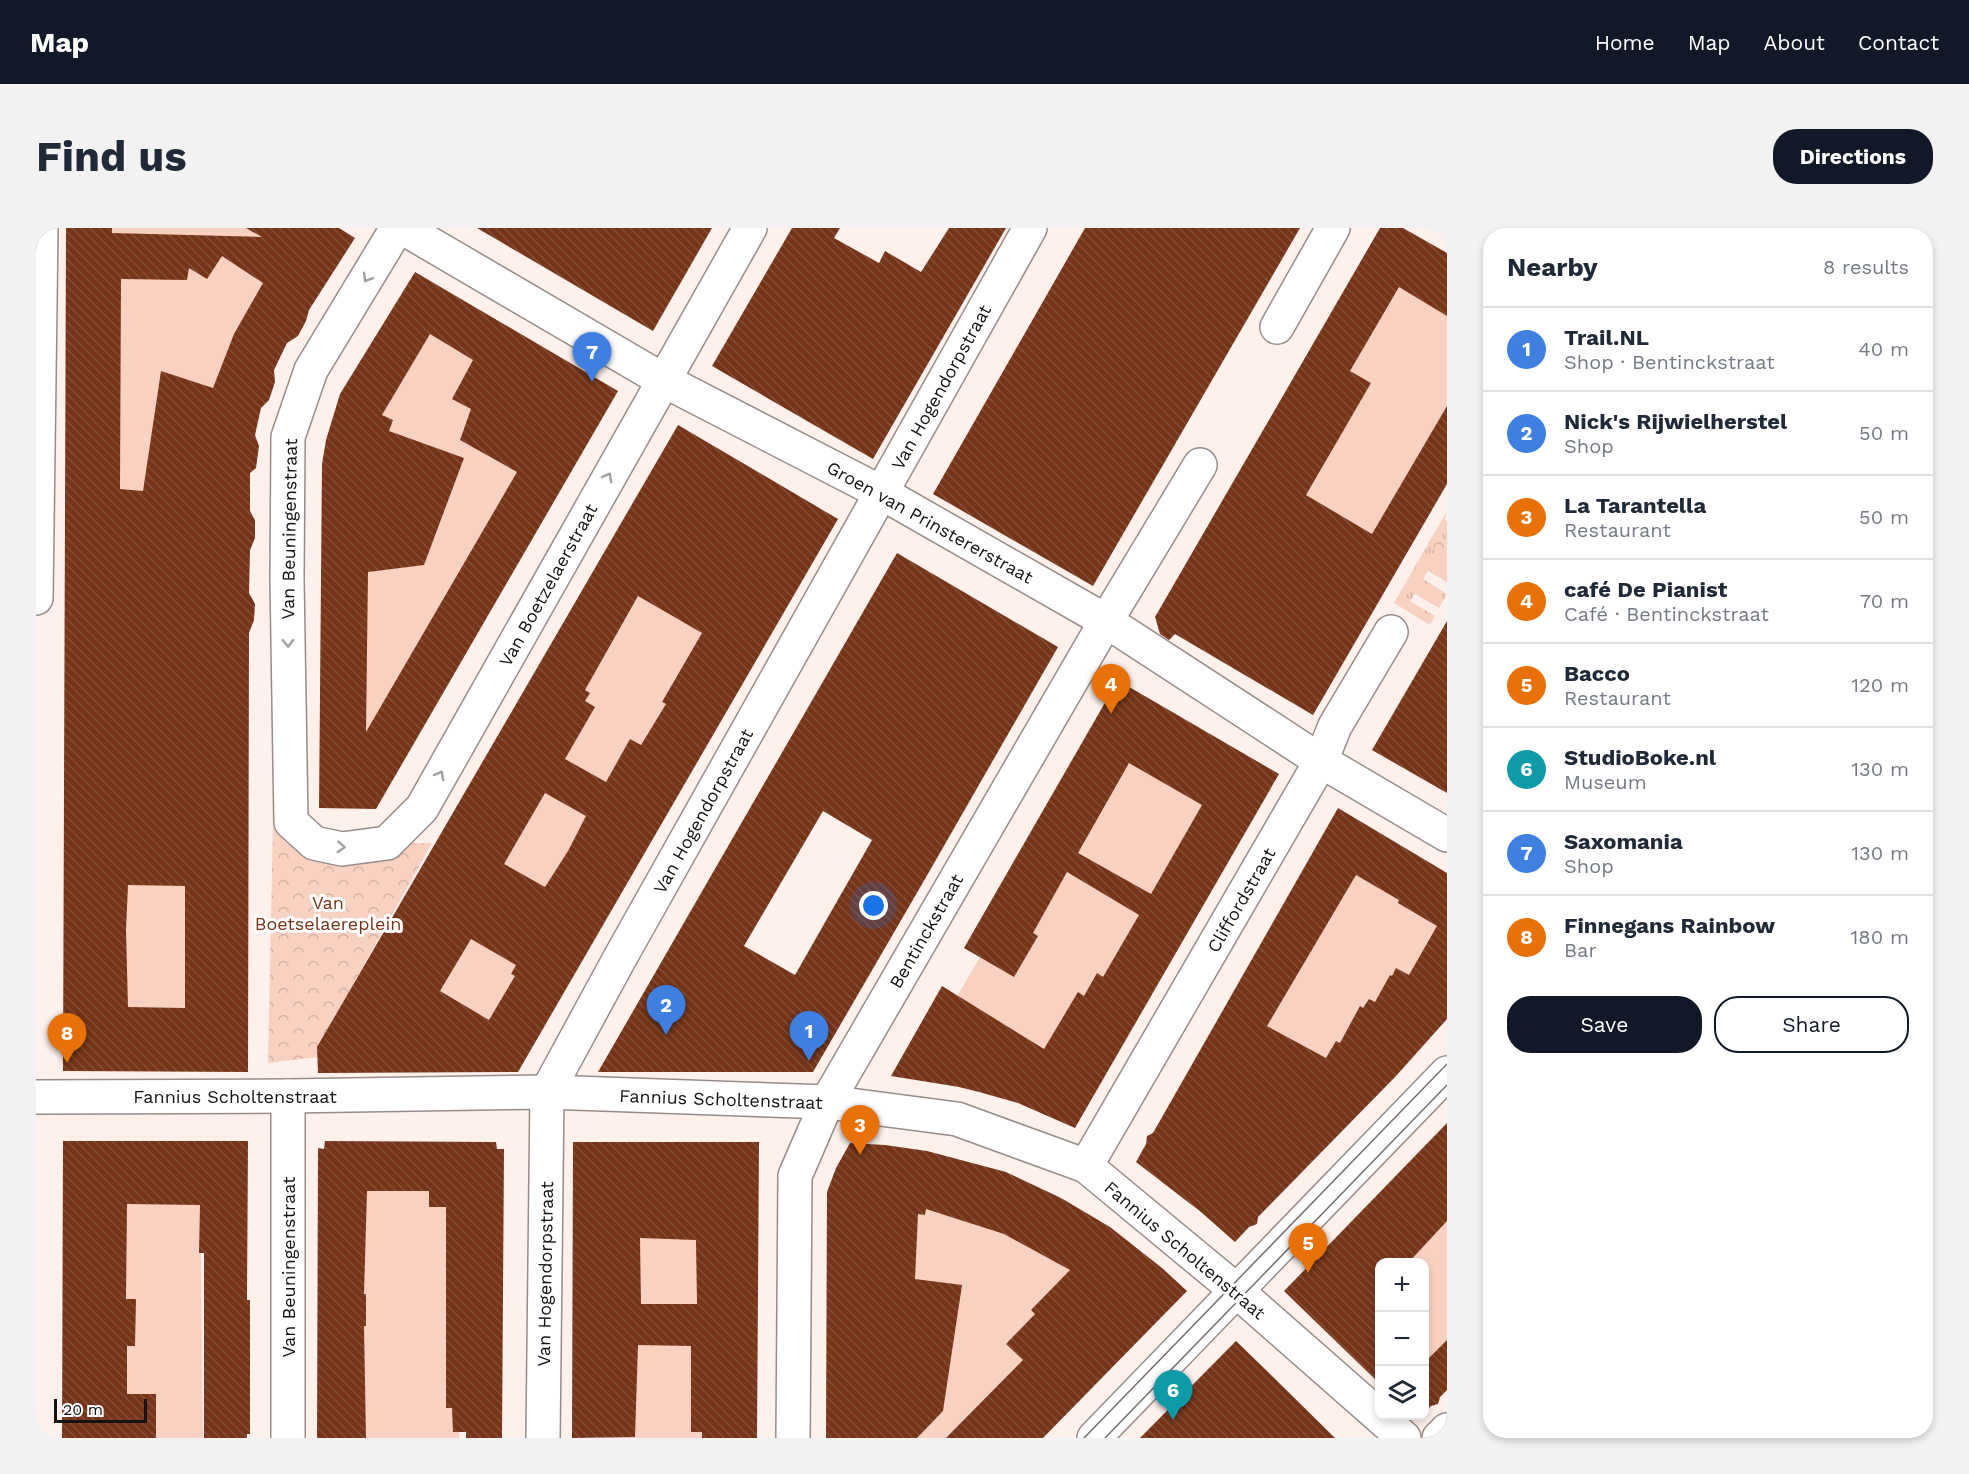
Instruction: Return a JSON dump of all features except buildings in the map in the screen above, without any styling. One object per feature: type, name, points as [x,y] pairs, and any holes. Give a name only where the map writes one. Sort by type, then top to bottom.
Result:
[{"type":"street","points":[[36,598],[41,228]]},
{"type":"street","name":"Van Beuningenstraat","points":[[291,822],[287,579],[288,437],[311,370],[397,228]]},
{"type":"street","name":"Groen van Prinstererstraat","points":[[403,228],[663,380],[882,494],[1106,621],[1321,761],[1447,835]]},
{"type":"street","name":"Van Boetzelaerstraat","points":[[291,822],[314,843],[342,849],[387,843],[422,808],[750,228]]},
{"type":"street","name":"Van Hogendorpstraat","points":[[543,1438],[547,1092],[1029,228]]},
{"type":"street","points":[[1278,327],[1333,228]]},
{"type":"street","name":"Bentinckstraat","points":[[793,1438],[795,1176],[827,1102],[1106,621],[1200,465]]},
{"type":"street","name":"Cliffordstraat","points":[[1086,1166],[1321,761],[1335,726],[1391,632]]},
{"type":"street","points":[[1094,1438],[1447,1073]]},
{"type":"street","name":"Fannius Scholtenstraat","points":[[36,1097],[547,1092],[827,1102],[957,1119],[1086,1166],[1404,1438]]},
{"type":"street","name":"Van Beuningenstraat","points":[[288,1096],[288,1438]]},
{"type":"street","points":[[1439,1438],[1447,1430]]},
{"type":"green space","points":[[101,228],[287,228],[241,416],[224,1057],[101,1053]]},
{"type":"green space","points":[[1396,250],[1447,281],[1447,419],[1300,670],[1184,604]]},
{"type":"green space","points":[[425,322],[577,410],[351,788],[363,433]]},
{"type":"green space","points":[[687,489],[794,551],[504,1050],[370,1058]]},
{"type":"green space","points":[[1447,511],[1445,520],[1447,521],[1447,543],[1438,538],[1439,552],[1433,563],[1447,571],[1447,582],[1428,571],[1423,579],[1447,594],[1439,608],[1415,594],[1410,601],[1435,616],[1430,625],[1394,603]]},
{"type":"green space","points":[[1438,538],[1447,543],[1447,571],[1432,563],[1438,552],[1432,548]]},
{"type":"green space","points":[[1121,716],[1221,777],[1050,1085],[928,1046]]},
{"type":"green space","name":"Van Boetselaereplein","points":[[273,821],[338,857],[398,843],[432,843],[318,1047],[318,1057],[268,1063]]},
{"type":"green space","points":[[1338,843],[1447,908],[1447,939],[1231,1203],[1166,1147]]},
{"type":"green space","points":[[1447,1155],[1447,1346],[1429,1364],[1429,1258],[1375,1258],[1375,1263],[1320,1270]]},
{"type":"green space","points":[[465,1160],[459,1438],[340,1438],[333,1162]]},
{"type":"green space","points":[[83,1164],[200,1164],[203,1438],[81,1438]]},
{"type":"green space","points":[[604,1164],[717,1167],[716,1438],[602,1438]]},
{"type":"green space","points":[[859,1172],[1137,1285],[990,1438],[849,1438]]},
{"type":"tram line","points":[[1084,1438],[1447,1064]]},
{"type":"tram line","points":[[1105,1438],[1447,1085]]},
{"type":"place","name":"Saxomania","points":[[592,382]]},
{"type":"place","name":"café De Pianist","points":[[1111,714]]},
{"type":"place","name":"Nick's Rijwielherstel","points":[[666,1035]]},
{"type":"place","name":"Trail.NL","points":[[809,1061]]},
{"type":"place","name":"Finnegans Rainbow","points":[[67,1063]]},
{"type":"place","name":"La Tarantella","points":[[860,1155]]},
{"type":"place","name":"Bacco","points":[[1308,1273]]},
{"type":"place","name":"StudioBoke.nl","points":[[1173,1420]]}]
